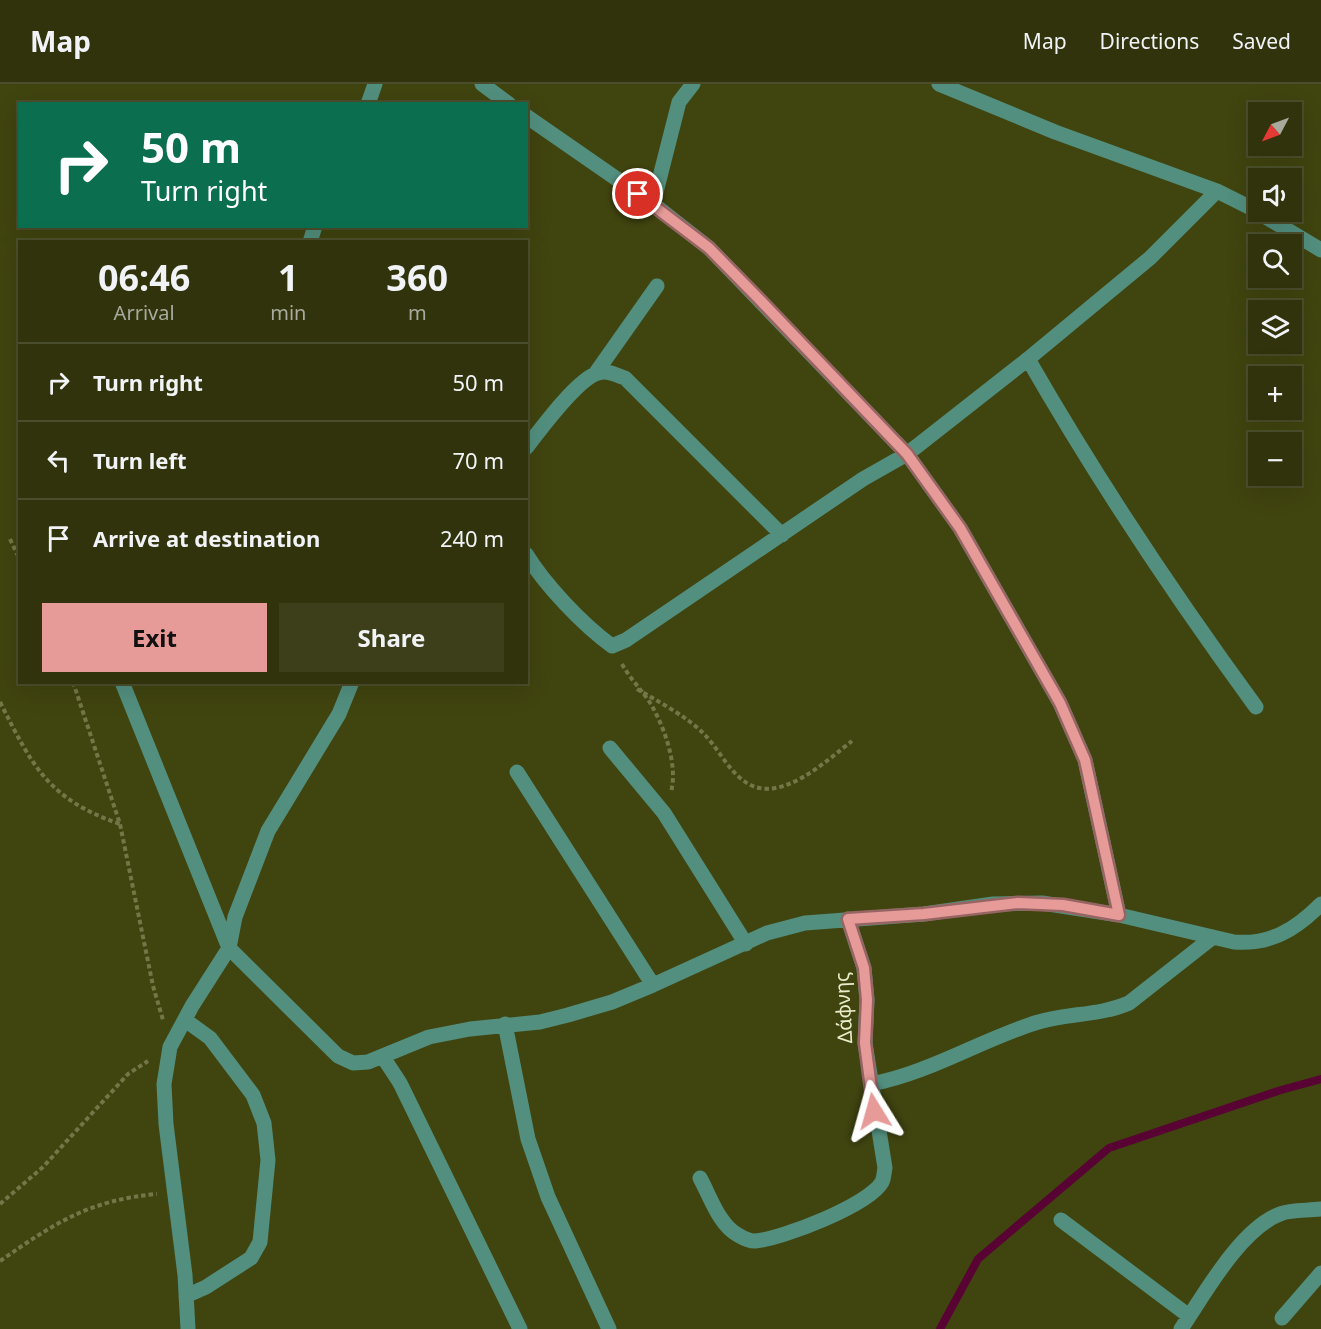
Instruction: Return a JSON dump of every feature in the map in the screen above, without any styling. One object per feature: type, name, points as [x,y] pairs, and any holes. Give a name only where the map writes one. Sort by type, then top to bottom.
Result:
[{"type":"street","points":[[369,102],[375,84]]},
{"type":"street","points":[[482,84],[506,102]]},
{"type":"street","points":[[653,204],[679,102],[693,84]]},
{"type":"street","points":[[947,85],[1055,132],[1217,191],[1249,207],[1321,250]]},
{"type":"street","points":[[528,117],[653,204],[709,248],[907,454],[960,528],[1060,703],[1085,760],[1119,915]]},
{"type":"street","points":[[528,557],[535,569],[597,634],[612,646],[626,640],[863,479],[907,454],[1028,359],[1150,258],[1217,191]]},
{"type":"street","points":[[528,446],[580,385],[595,374],[657,286]]},
{"type":"street","points":[[1028,359],[1069,430],[1149,555],[1256,707]]},
{"type":"street","points":[[595,374],[606,372],[625,378],[782,535]]},
{"type":"street","points":[[123,684],[229,948],[338,1056],[353,1063],[368,1062],[383,1057],[429,1037],[505,1024],[540,1022],[612,1002],[767,933],[805,923],[924,914],[1018,903],[1063,905],[1249,943],[1277,937],[1292,929],[1321,904]]},
{"type":"street","points":[[188,1329],[164,1084],[171,1047],[229,948],[235,917],[268,831],[339,714],[350,684]]},
{"type":"street","points":[[610,748],[664,813],[746,944]]},
{"type":"street","points":[[517,772],[653,985]]},
{"type":"street","name":"Δάφνης","points":[[700,1178],[723,1221],[736,1234],[752,1241],[776,1238],[807,1227],[855,1203],[882,1182],[885,1168],[865,1043],[867,1000],[864,968],[848,919]]},
{"type":"street","points":[[871,1084],[901,1078],[1038,1022],[1122,1006],[1165,977],[1213,937]]},
{"type":"street","points":[[185,1020],[210,1038],[253,1095],[264,1123],[268,1160],[260,1242],[251,1258],[206,1287],[186,1296]]},
{"type":"street","points":[[505,1024],[528,1138],[548,1197],[609,1329]]},
{"type":"street","points":[[383,1057],[399,1083],[520,1329]]},
{"type":"street","points":[[1061,1220],[1185,1323],[1228,1261],[1257,1227],[1282,1213],[1321,1209]]},
{"type":"street","points":[[1282,1318],[1321,1273]]},
{"type":"path","points":[[10,539],[18,556]]},
{"type":"path","points":[[612,646],[637,689],[652,706],[673,765],[672,789],[664,813]]},
{"type":"path","points":[[0,1204],[43,1167],[128,1074],[171,1047],[153,986],[120,824],[74,684]]},
{"type":"path","points":[[637,689],[701,731],[744,782],[765,790],[782,787],[810,774],[852,741]]},
{"type":"path","points":[[0,702],[40,775],[89,813],[120,824]]},
{"type":"path","points":[[0,1261],[81,1210],[100,1203],[136,1196],[174,1192]]},
{"type":"waterway","points":[[940,1329],[978,1259],[1109,1148],[1281,1090],[1321,1079]]},
{"type":"route","points":[[638,194],[709,248],[907,454],[960,528],[1060,703],[1085,760],[1098,808],[1119,915],[1063,905],[1018,903],[993,904],[924,914],[848,919],[864,968],[867,1000],[865,1043],[874,1111]]}]
